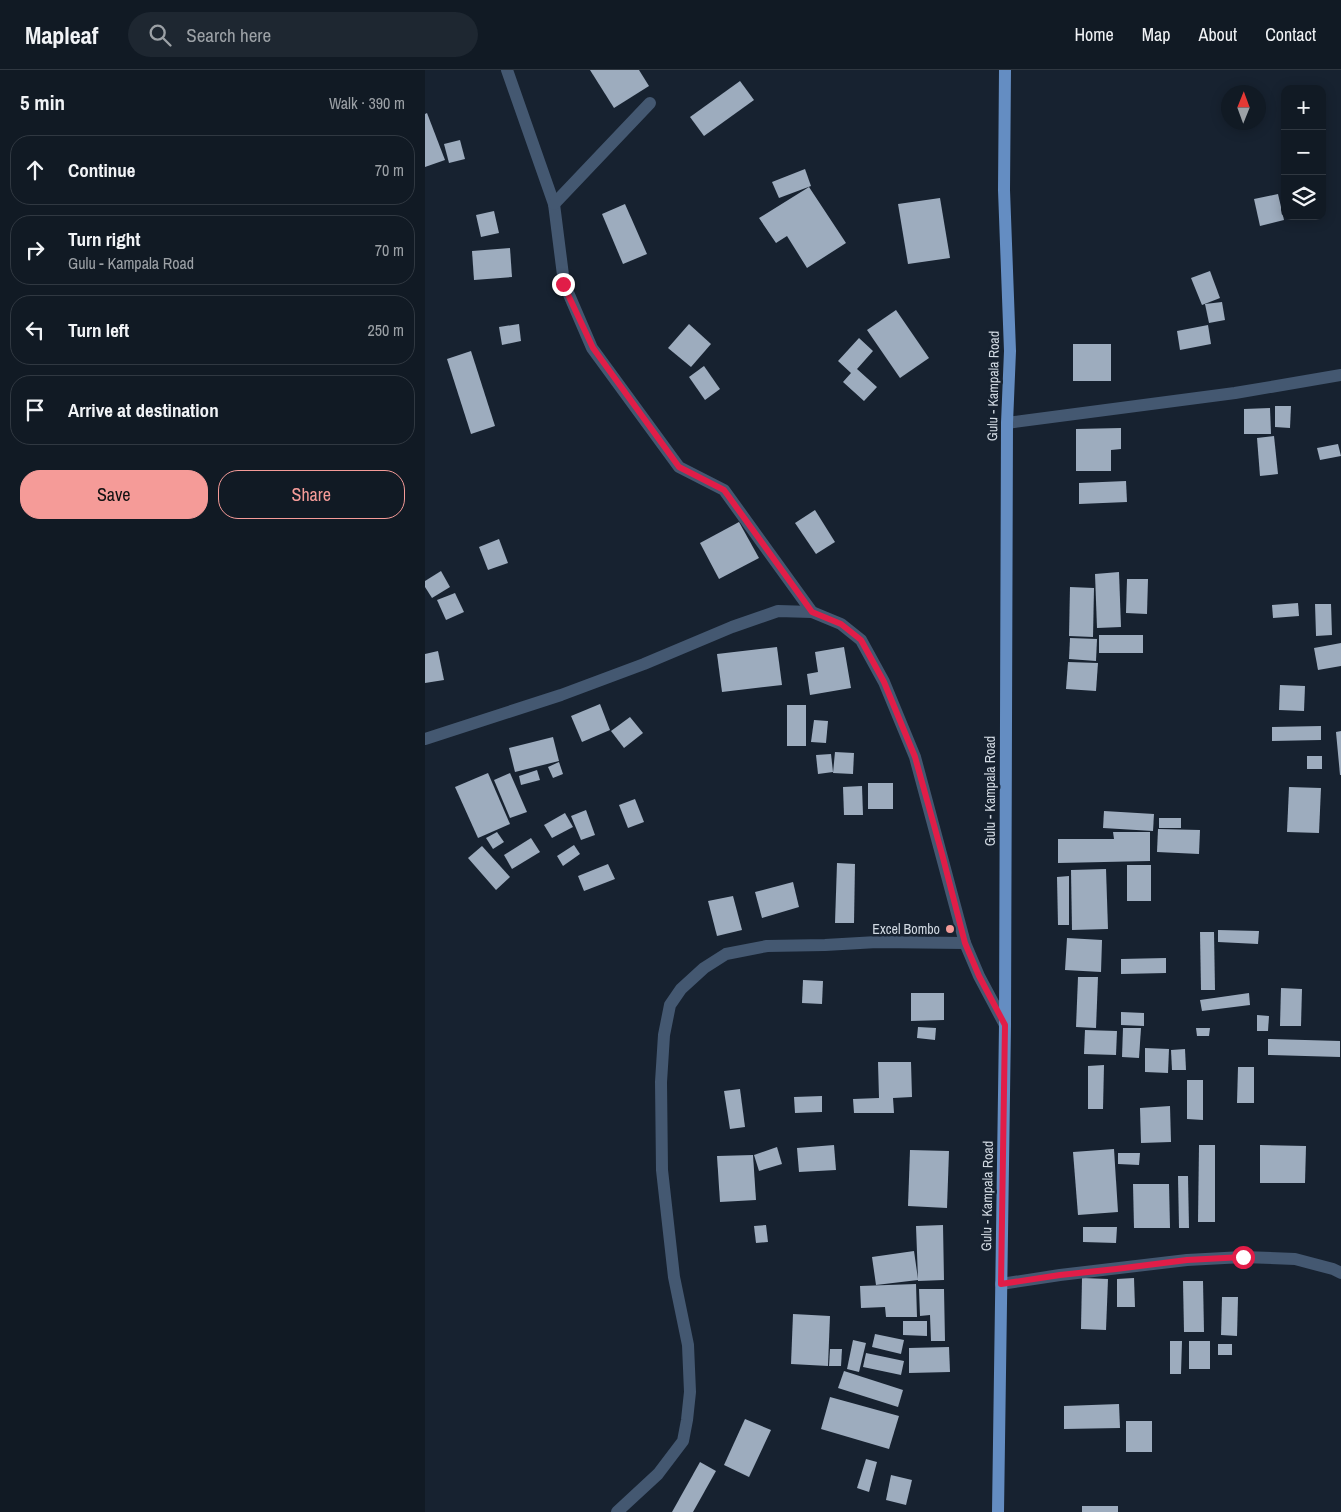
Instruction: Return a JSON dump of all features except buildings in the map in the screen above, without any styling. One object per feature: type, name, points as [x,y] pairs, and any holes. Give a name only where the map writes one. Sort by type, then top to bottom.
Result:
[{"type":"main road","name":"Gulu - Kampala Road","points":[[998,1512],[1005,1025],[1007,423],[1010,351],[1004,190],[1005,70]]},
{"type":"street","points":[[507,70],[554,204],[563,284],[593,348],[679,467],[724,490],[812,612]]},
{"type":"street","points":[[554,204],[650,103]]},
{"type":"street","points":[[1007,423],[1235,393],[1341,375]]},
{"type":"street","points":[[425,739],[561,695],[732,627],[778,611],[812,612],[841,624],[861,640],[884,682],[915,757],[965,943],[979,976],[1005,1025]]},
{"type":"street","points":[[617,1512],[658,1474],[683,1441],[690,1392],[688,1345],[674,1277],[662,1170],[661,1082],[663,1036],[670,1005],[681,989],[704,968],[726,954],[767,946],[877,942],[965,943]]},
{"type":"street","points":[[1001,1284],[1187,1260],[1243,1257],[1295,1259],[1341,1273]]},
{"type":"place","name":"Excel Bombo","points":[[950,929]]},
{"type":"route","points":[[563,284],[593,348],[679,467],[724,490],[812,612],[841,624],[861,640],[884,682],[915,757],[965,943],[979,976],[1005,1025],[1001,1284],[1187,1260],[1243,1257]]}]
